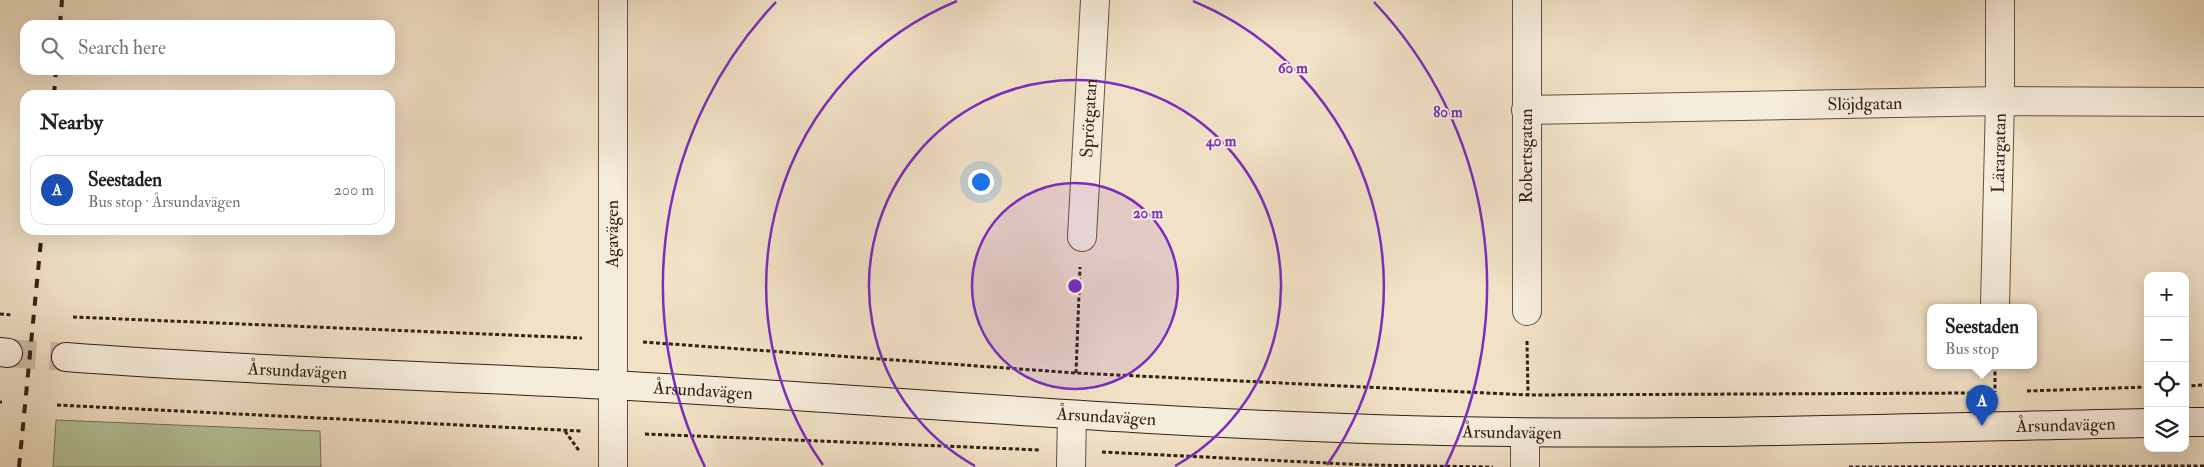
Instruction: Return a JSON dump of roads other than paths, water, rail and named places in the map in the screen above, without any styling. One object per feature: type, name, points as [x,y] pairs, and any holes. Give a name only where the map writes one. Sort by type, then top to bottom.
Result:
[{"type":"street","name":"Agavägen","points":[[612,467],[613,0]]},
{"type":"street","name":"Sprötgatan","points":[[1082,237],[1095,0]]},
{"type":"street","name":"Robertsgatan","points":[[1527,0],[1527,311]]},
{"type":"street","name":"Lärargatan","points":[[1994,304],[2000,101],[2000,0]]},
{"type":"street","name":"Slöjdgatan","points":[[1526,110],[2000,101],[2204,102]]},
{"type":"street","name":"Årsundavägen","points":[[66,357],[158,364],[611,385],[1072,415],[1389,430],[1525,433],[2144,423]]},
{"type":"street","points":[[1071,459],[1072,415]]},
{"type":"street","points":[[2189,422],[2204,422]]},
{"type":"street","points":[[1524,467],[1525,433]]},
{"type":"tunnel","points":[[8,353],[66,357]]},
{"type":"railway","points":[[60,20],[62,0]]},
{"type":"railway","points":[[54,90],[56,75]]},
{"type":"railway","points":[[19,467],[42,235]]},
{"type":"place","name":"Seestaden","points":[[1982,426]]}]
